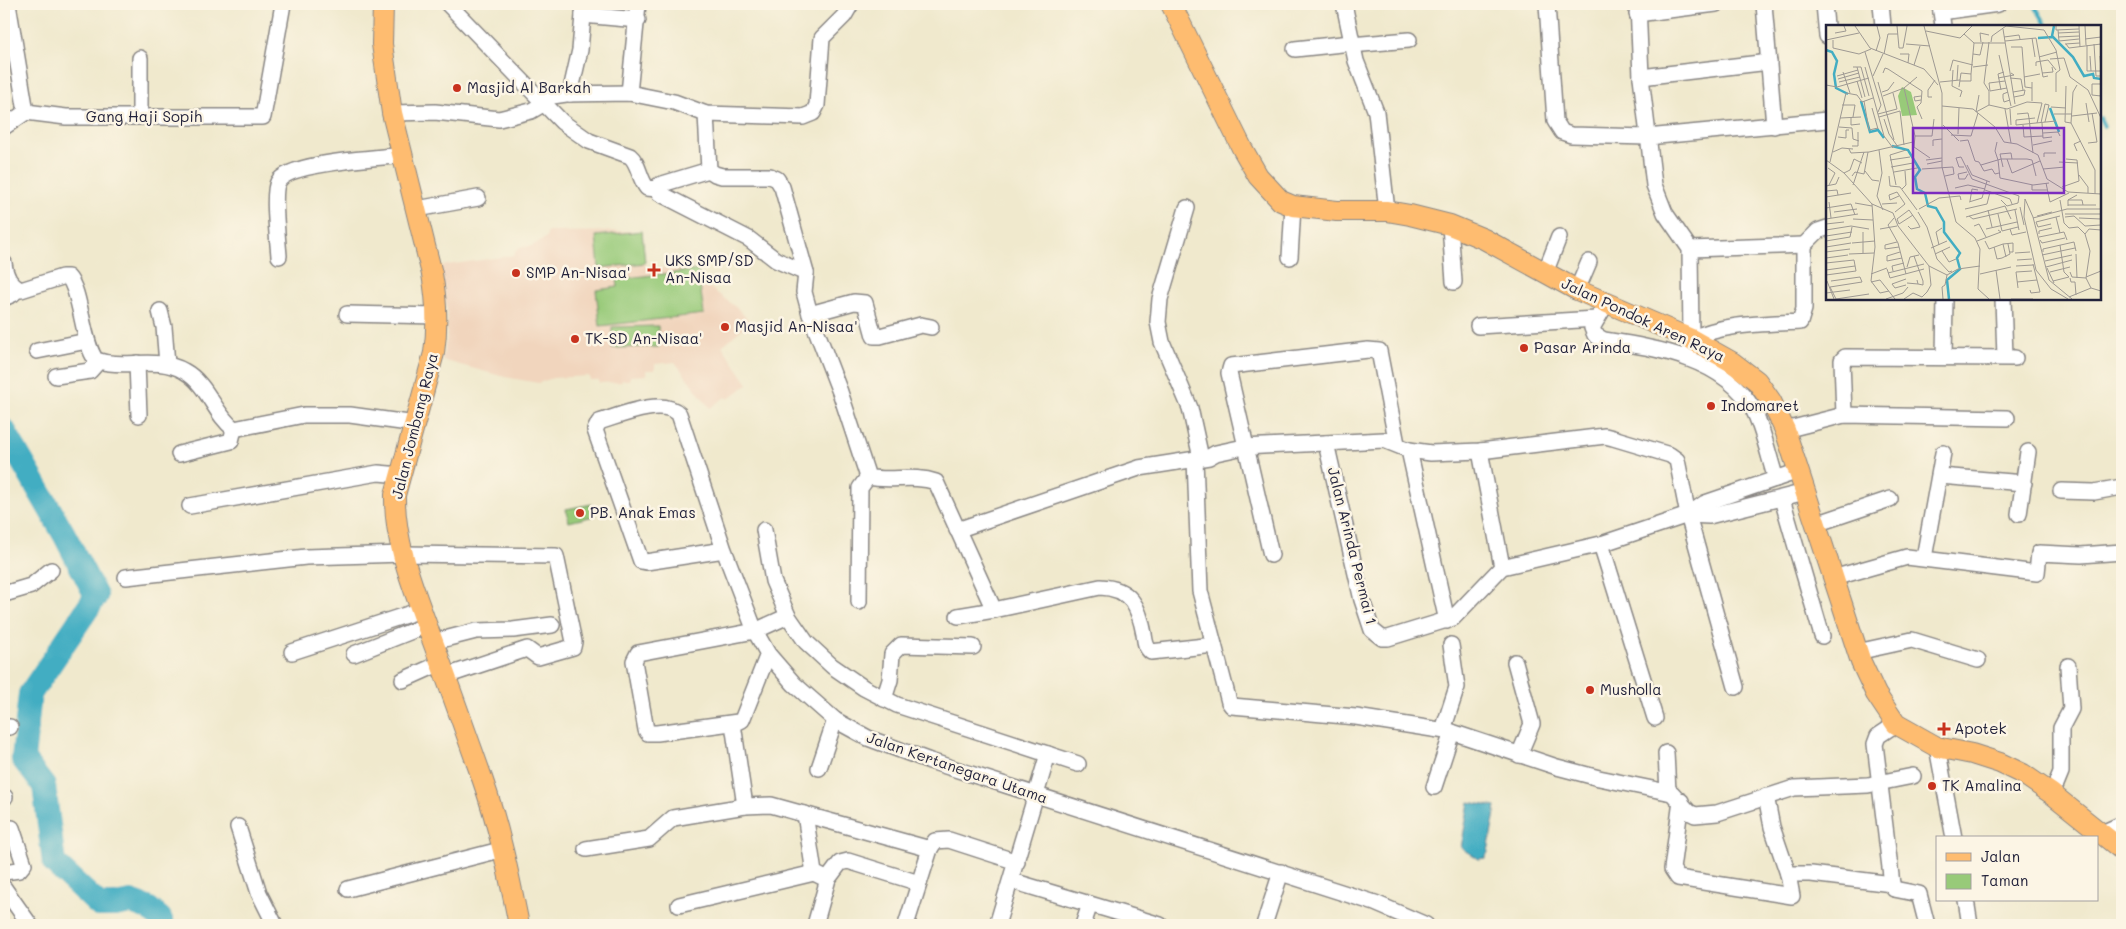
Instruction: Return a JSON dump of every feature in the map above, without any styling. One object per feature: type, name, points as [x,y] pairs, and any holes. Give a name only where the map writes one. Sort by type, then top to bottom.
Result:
[{"type":"main road","name":"Jalan Jombang Raya","points":[[383,4],[382,44],[392,113],[417,209],[435,292],[437,316],[434,353],[396,495],[395,515],[404,554],[427,626],[483,780],[504,849],[519,925]]},
{"type":"main road","name":"Jalan Pondok Aren Raya","points":[[1171,4],[1189,37],[1227,121],[1258,176],[1280,201],[1293,206],[1337,211],[1387,212],[1410,215],[1450,225],[1484,239],[1577,290],[1601,311],[1690,349],[1732,362],[1757,381],[1771,401],[1785,430],[1857,652],[1876,694],[1896,724],[1937,747],[1972,754],[2000,763],[2023,774],[2052,794],[2122,850]]},
{"type":"street","points":[[5,124],[26,112],[8,4]]},
{"type":"street","name":"Gang Haji Sopih","points":[[26,112],[66,116],[263,117],[283,4]]},
{"type":"street","points":[[629,93],[638,20],[638,4]]},
{"type":"street","points":[[392,113],[435,112],[499,119],[531,111],[541,101],[570,94],[629,93],[666,100],[706,114],[803,117],[813,113],[817,104],[822,38],[844,16],[851,4]]},
{"type":"street","points":[[1344,4],[1351,44],[1376,112],[1387,212]]},
{"type":"street","points":[[1547,4],[1555,121],[1557,128],[1562,132],[1571,135],[1647,137],[1826,120]]},
{"type":"street","points":[[1716,4],[1638,9],[1641,78],[1647,137],[1658,200],[1690,249],[1690,349],[1740,392],[1753,410],[1776,479]]},
{"type":"street","points":[[1764,4],[1774,126]]},
{"type":"street","points":[[1824,4],[1826,25]]},
{"type":"street","points":[[1881,4],[1883,25]]},
{"type":"street","points":[[1941,14],[1998,4]]},
{"type":"street","points":[[452,6],[562,122],[589,141],[634,160],[642,181],[647,188],[656,189],[659,193],[749,239],[776,260],[806,273]]},
{"type":"street","points":[[570,94],[576,74],[583,9],[638,20]]},
{"type":"street","points":[[1295,49],[1410,40]]},
{"type":"street","points":[[140,58],[140,117]]},
{"type":"street","points":[[1641,78],[1768,62]]},
{"type":"street","points":[[706,114],[709,170]]},
{"type":"street","points":[[279,256],[276,193],[278,182],[286,174],[303,167],[404,155]]},
{"type":"street","points":[[656,189],[659,185],[709,170]]},
{"type":"street","points":[[709,170],[722,176],[770,176],[777,179],[782,187],[806,273],[804,292],[810,314],[840,392],[868,477]]},
{"type":"street","points":[[417,209],[478,198]]},
{"type":"street","points":[[1290,257],[1293,206]]},
{"type":"street","points":[[1187,208],[1160,299],[1158,322],[1162,342],[1190,408],[1198,459],[1200,591],[1229,702],[1232,706],[1356,717],[1448,731],[1599,778],[1674,795],[1692,814],[1717,813],[1794,788],[1881,782],[1913,776]]},
{"type":"street","points":[[1450,225],[1454,282]]},
{"type":"street","points":[[1690,249],[1804,245],[1818,231],[1826,228]]},
{"type":"street","points":[[1545,273],[1559,237]]},
{"type":"street","points":[[1601,311],[1592,328],[1595,335],[1604,340],[1664,350],[1690,349],[1708,332],[1727,328],[1800,322],[1804,309],[1806,248],[1804,245]]},
{"type":"street","points":[[1577,290],[1589,262]]},
{"type":"street","points":[[4,263],[6,275],[17,288],[24,289],[62,277],[68,277],[73,286],[92,356],[98,362],[167,364],[185,371],[210,395],[227,424],[234,429],[304,415],[350,415],[416,424]]},
{"type":"street","points":[[4,298],[13,294],[17,288]]},
{"type":"street","points":[[1944,357],[1945,300]]},
{"type":"street","points":[[1844,415],[1843,358],[2010,358],[2003,300]]},
{"type":"street","points":[[810,314],[854,302],[864,302],[874,336],[922,326],[931,327]]},
{"type":"street","points":[[160,311],[164,327],[167,364]]},
{"type":"street","points":[[1478,326],[1601,311]]},
{"type":"street","points":[[347,314],[437,316]]},
{"type":"street","points":[[37,351],[87,341]]},
{"type":"street","points":[[1271,555],[1244,447],[1229,373],[1231,366],[1375,350],[1381,354],[1448,621]]},
{"type":"street","points":[[56,376],[90,371],[98,362]]},
{"type":"street","points":[[136,363],[139,415]]},
{"type":"street","name":"Jalan Kertanegara Utama","points":[[724,550],[646,562],[641,561],[595,430],[599,422],[648,408],[660,407],[676,411],[724,550],[755,631],[768,654],[794,684],[835,720],[868,738],[912,755],[1375,903],[1426,925]]},
{"type":"street","points":[[1785,430],[1844,415],[2007,418]]},
{"type":"street","points":[[179,454],[231,441],[234,429]]},
{"type":"street","points":[[957,530],[1139,468],[1198,459],[1244,447],[1384,440],[1430,454],[1480,451],[1605,436],[1670,454],[1677,460],[1688,515],[1736,687]]},
{"type":"street","name":"Jalan Arinda Permai 1","points":[[1326,443],[1362,600],[1372,630],[1382,638],[1448,621],[1460,614],[1502,567]]},
{"type":"street","points":[[1480,451],[1502,567],[1601,544],[1688,515],[1705,503],[1799,471]]},
{"type":"street","points":[[2020,514],[2028,452]]},
{"type":"street","points":[[1924,558],[1943,453]]},
{"type":"street","points":[[190,506],[378,473],[401,475]]},
{"type":"street","points":[[1940,476],[2024,483]]},
{"type":"street","points":[[868,477],[883,479],[909,477],[936,482],[994,610]]},
{"type":"street","points":[[859,602],[860,488],[868,477]]},
{"type":"street","points":[[2061,491],[2094,492],[2122,487]]},
{"type":"street","points":[[1688,515],[1709,516],[1805,492]]},
{"type":"street","points":[[1782,499],[1822,636]]},
{"type":"street","points":[[1816,524],[1890,499]]},
{"type":"street","points":[[764,530],[773,581],[788,616],[806,642],[832,666],[864,688],[897,705],[1078,764]]},
{"type":"street","points":[[1601,544],[1655,718]]},
{"type":"street","points":[[1833,578],[1907,556],[2037,573],[2040,553],[2081,555],[2122,552]]},
{"type":"street","points":[[126,577],[306,557],[404,554],[556,556],[574,645],[571,648],[538,657],[527,649],[403,680]]},
{"type":"street","points":[[4,594],[31,586],[51,570]]},
{"type":"street","points":[[958,616],[1100,587],[1114,588],[1126,594],[1134,605],[1140,618],[1146,646],[1151,652],[1214,645]]},
{"type":"street","points":[[768,654],[742,720],[733,724],[648,733],[646,730],[634,661],[638,653],[755,631],[788,616]]},
{"type":"street","points":[[292,652],[427,626],[476,632],[552,625]]},
{"type":"street","points":[[354,654],[427,626]]},
{"type":"street","points":[[498,631],[506,655]]},
{"type":"street","points":[[1857,652],[1912,640],[1978,660]]},
{"type":"street","points":[[884,699],[890,680],[892,654],[901,645],[973,647]]},
{"type":"street","points":[[1434,787],[1457,687],[1451,645]]},
{"type":"street","points":[[1515,662],[1532,724],[1519,754]]},
{"type":"street","points":[[2052,794],[2061,772],[2061,728],[2072,709],[2068,666]]},
{"type":"street","points":[[819,768],[835,720]]},
{"type":"street","points":[[733,724],[745,806]]},
{"type":"street","points":[[1896,724],[1876,740],[1892,884],[1894,888],[1919,894],[1927,925]]},
{"type":"street","points":[[1937,747],[1954,836]]},
{"type":"street","points":[[1666,753],[1674,795],[1672,868],[1676,876],[1686,880],[1792,896],[1788,874],[1772,827],[1766,796]]},
{"type":"street","points":[[997,925],[1012,881],[1048,754]]},
{"type":"street","points":[[586,849],[649,839],[673,818],[745,806],[771,805],[930,849]]},
{"type":"street","points":[[805,814],[814,873]]},
{"type":"street","points":[[2102,833],[2122,824]]},
{"type":"street","points":[[238,827],[259,893],[275,925]]},
{"type":"street","points":[[4,872],[19,870],[24,864],[12,828]]},
{"type":"street","points":[[906,925],[930,849],[935,841],[948,840],[1017,862]]},
{"type":"street","points":[[348,888],[504,849]]},
{"type":"street","points":[[815,925],[828,879],[837,866],[844,861],[919,883]]},
{"type":"street","points":[[1264,925],[1280,872]]},
{"type":"street","points":[[679,905],[814,873],[828,879]]},
{"type":"street","points":[[1788,874],[1811,874],[1892,884]]},
{"type":"street","points":[[1012,881],[1160,925]]},
{"type":"street","points":[[4,888],[30,925]]},
{"type":"street","points":[[1966,902],[1970,925]]},
{"type":"street","points":[[1083,925],[1090,904]]},
{"type":"shaded area","points":[[642,231],[646,267],[698,270],[700,280],[738,309],[750,322],[722,346],[748,384],[728,399],[725,397],[710,408],[675,362],[655,364],[655,370],[646,370],[646,375],[630,376],[630,380],[622,380],[622,382],[599,383],[599,380],[590,380],[589,376],[553,378],[538,383],[505,377],[442,360],[447,338],[447,311],[441,266],[515,255],[515,251],[523,247],[532,246],[547,237],[547,232]]},
{"type":"green space","points":[[642,231],[645,263],[599,268],[596,236]]},
{"type":"green space","points":[[698,270],[704,314],[600,326],[596,290],[618,287],[617,279]]},
{"type":"green space","points":[[658,326],[659,347],[612,348],[612,327]]},
{"type":"green space","name":"PB. Anak Emas","points":[[592,504],[594,516],[569,522],[566,509]]},
{"type":"water","points":[[1469,802],[1496,807],[1488,852],[1485,858],[1478,859],[1461,848]]},
{"type":"waterway","points":[[2034,4],[2046,25]]},
{"type":"waterway","points":[[2101,120],[2104,126]]},
{"type":"waterway","points":[[4,430],[64,534],[96,596],[30,694],[23,759],[44,786],[54,863],[99,905],[131,902],[148,908],[160,918],[163,925]]},
{"type":"place","name":"Masjid Al Barkah","points":[[457,88]]},
{"type":"place","name":"UKS SMP/SD An-Nisaa","points":[[654,270]]},
{"type":"place","name":"SMP An-Nisaa'","points":[[516,273]]},
{"type":"place","name":"Masjid An-Nisaa'","points":[[725,327]]},
{"type":"place","name":"TK-SD An-Nisaa'","points":[[575,339]]},
{"type":"place","name":"Pasar Arinda","points":[[1524,348]]},
{"type":"place","name":"Indomaret","points":[[1711,406]]},
{"type":"place","name":"PB. Anak Emas","points":[[580,513]]},
{"type":"place","name":"Musholla","points":[[1590,690]]},
{"type":"place","name":"Apotek","points":[[1944,729]]},
{"type":"place","name":"TK Amalina","points":[[1932,786]]}]
